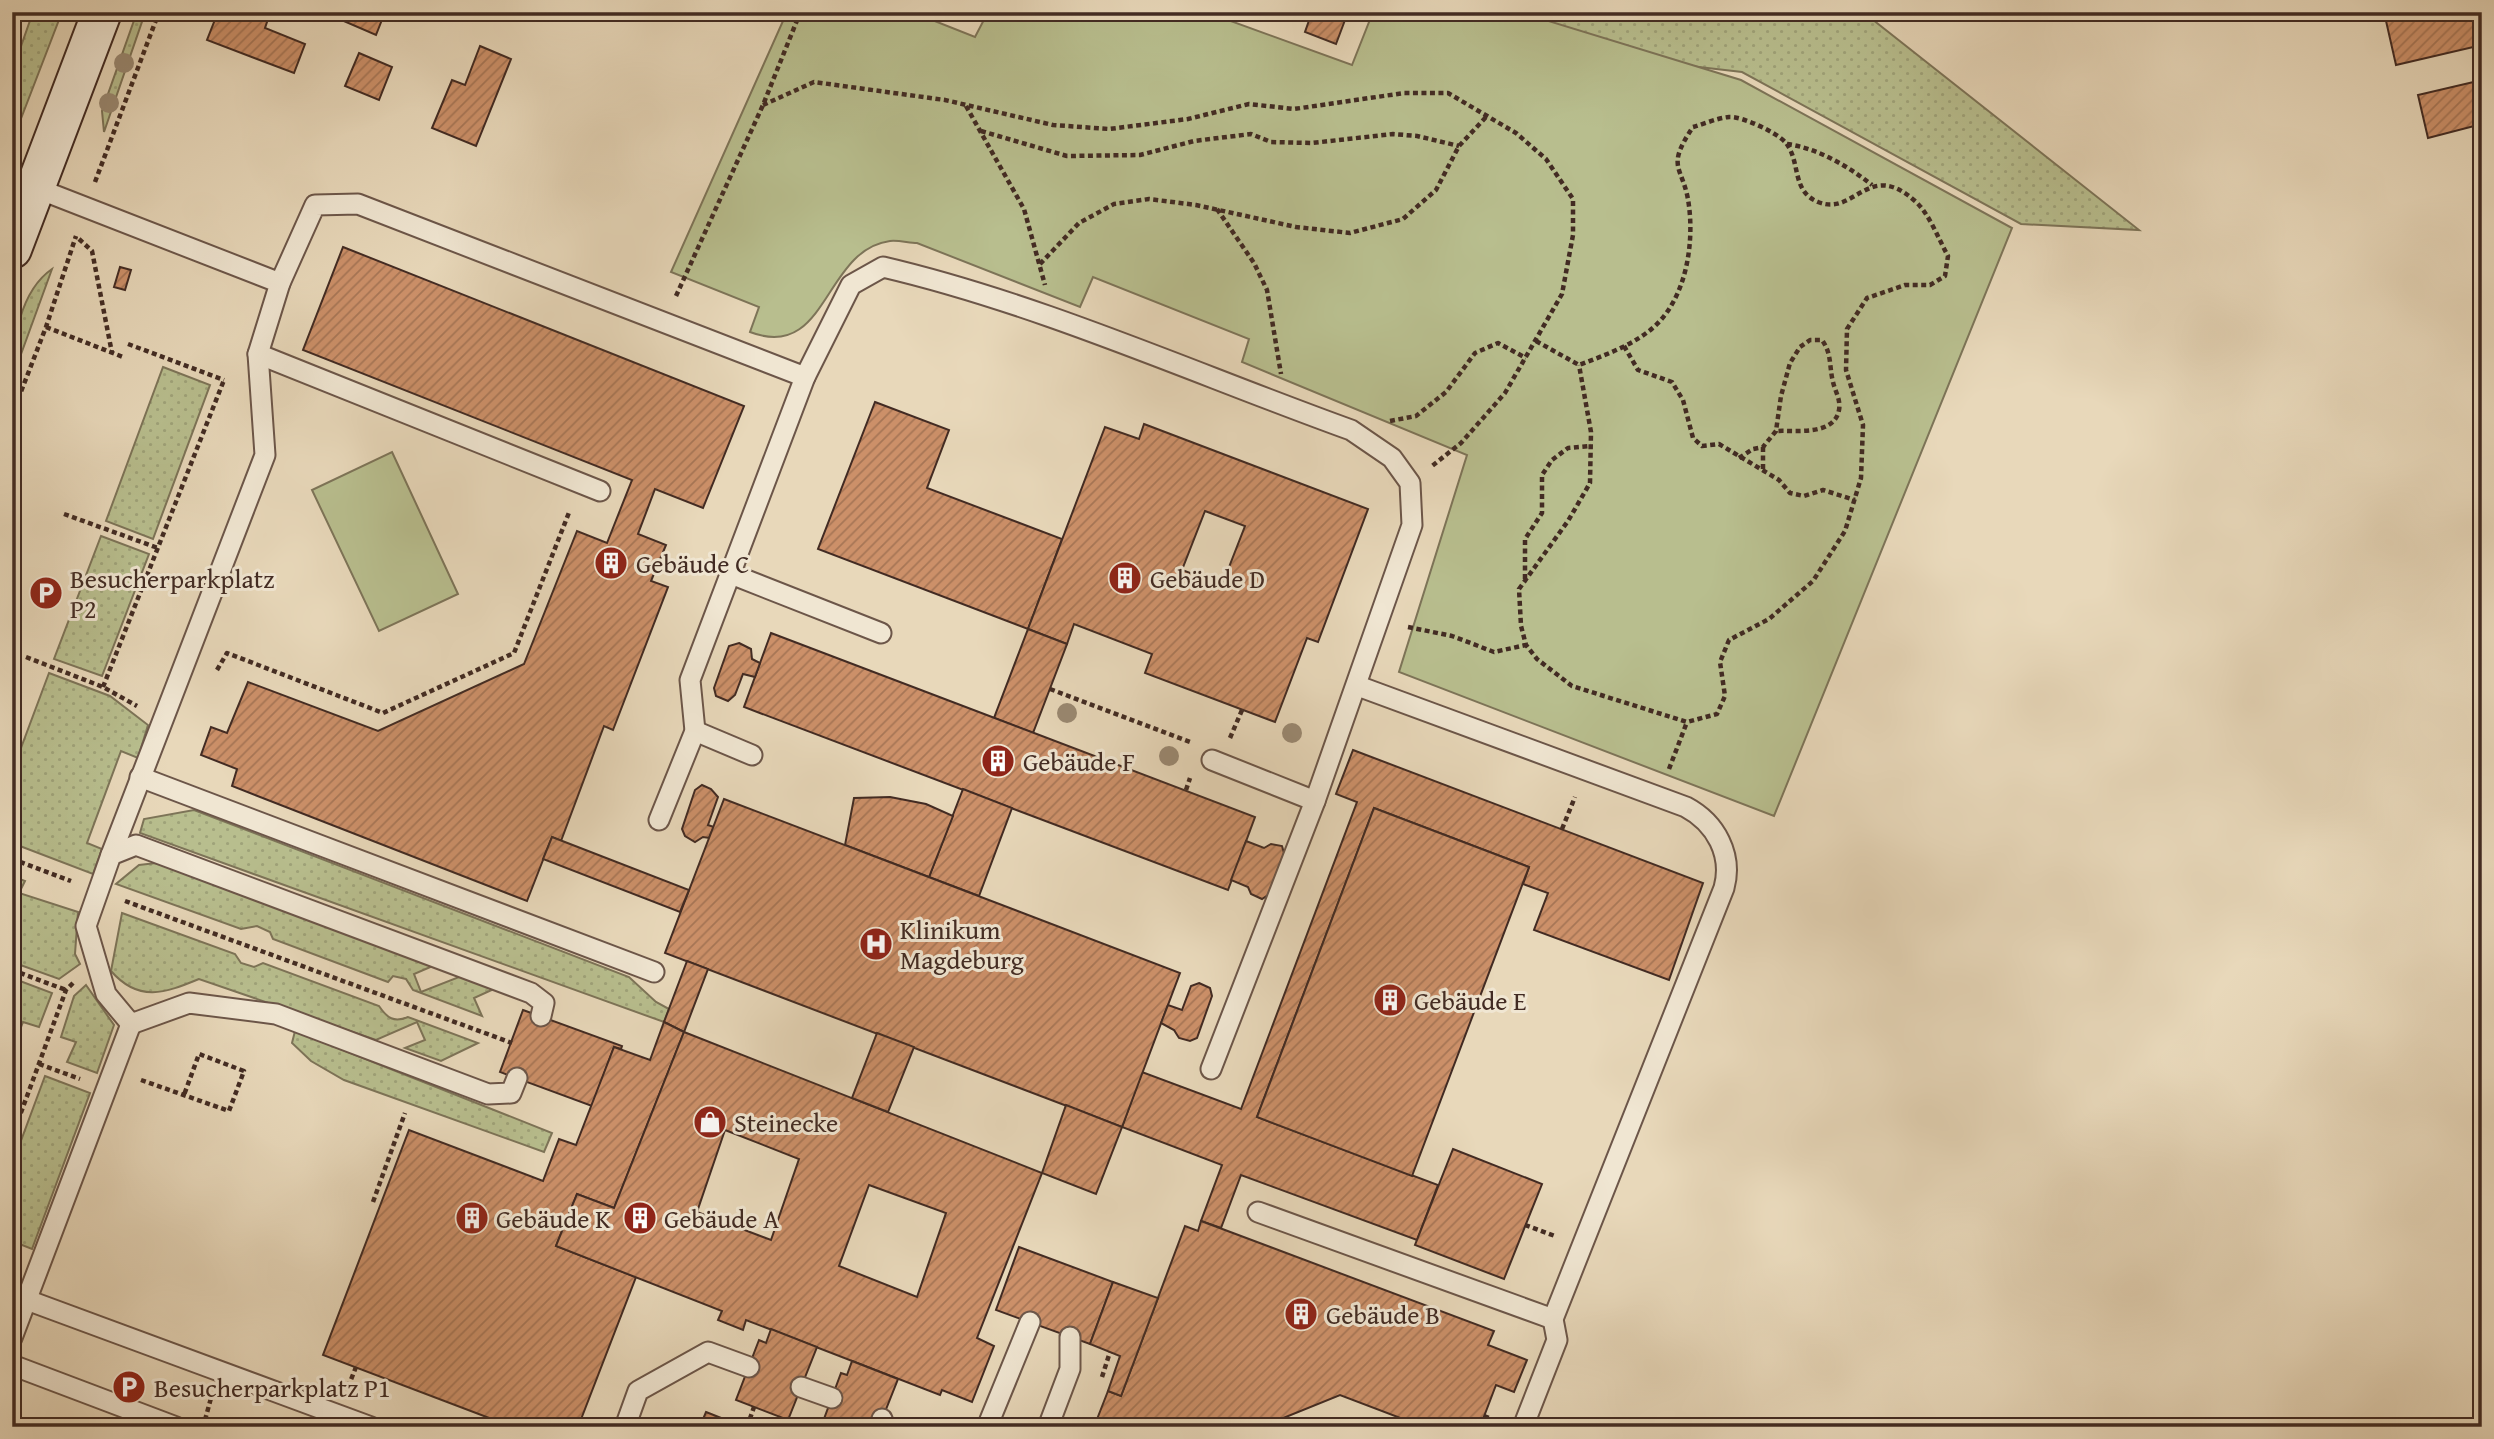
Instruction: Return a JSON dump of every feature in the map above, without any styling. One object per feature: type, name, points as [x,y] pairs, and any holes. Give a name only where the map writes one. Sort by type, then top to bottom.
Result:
[{"type":"main road","points":[[12,248],[102,12]]},
{"type":"lane","points":[[36,188],[280,283]]},
{"type":"lane","points":[[131,1024],[106,994],[86,926],[97,890],[265,455],[258,354],[280,283],[315,205],[358,204],[806,377]]},
{"type":"lane","points":[[659,820],[695,731],[690,680],[806,377],[851,285],[883,267],[930,278],[1054,320],[1351,430],[1392,458],[1410,483],[1412,525],[1358,686],[1210,1069]]},
{"type":"lane","points":[[258,354],[600,491]]},
{"type":"lane","points":[[731,574],[881,633]]},
{"type":"lane","points":[[1358,686],[1686,807],[1710,825],[1722,845],[1727,874],[1724,888],[1553,1319],[1557,1340],[1522,1427]]},
{"type":"lane","points":[[695,731],[752,755]]},
{"type":"lane","points":[[1207,753],[1315,801]]},
{"type":"lane","points":[[140,778],[654,972]]},
{"type":"lane","points":[[111,855],[136,845],[465,967],[531,993],[544,1003],[541,1016]]},
{"type":"lane","points":[[12,1338],[131,1024],[189,1003],[276,1014],[488,1094],[511,1093],[517,1079]]},
{"type":"lane","points":[[1258,1212],[1553,1319]]},
{"type":"lane","points":[[27,1300],[371,1427]]},
{"type":"lane","points":[[987,1427],[1030,1322]]},
{"type":"lane","points":[[1048,1427],[1070,1369],[1070,1337]]},
{"type":"lane","points":[[625,1427],[638,1391],[708,1352],[749,1367]]},
{"type":"lane","points":[[12,1365],[176,1427]]},
{"type":"lane","points":[[802,1387],[832,1398]]},
{"type":"path","points":[[12,26],[18,12]]},
{"type":"path","points":[[109,145],[159,12]]},
{"type":"path","points":[[664,321],[763,105],[798,18]]},
{"type":"path","points":[[763,105],[814,82],[966,106],[1053,125],[1109,129],[1188,119],[1249,104],[1294,109],[1404,93],[1448,93],[1516,133],[1546,159],[1573,199],[1573,235],[1562,294],[1505,393],[1461,443],[1410,483]]},
{"type":"path","points":[[966,106],[1024,209],[1054,320]]},
{"type":"path","points":[[1040,264],[1079,223],[1114,204],[1149,199],[1217,209],[1296,227],[1349,233],[1403,219],[1436,190],[1459,146],[1487,116]]},
{"type":"path","points":[[1731,117],[1768,129],[1787,144],[1809,147],[1855,171],[1872,185],[1892,187],[1917,202],[1948,256],[1945,276],[1930,285],[1905,285],[1867,298],[1847,328],[1846,370],[1863,425],[1861,478],[1845,531],[1813,581],[1769,620],[1729,640],[1720,662],[1725,696],[1717,714],[1687,722],[1572,686],[1537,659],[1526,645],[1521,626],[1519,589],[1568,521],[1590,483],[1591,446],[1579,365],[1624,346],[1656,325],[1679,290],[1691,244],[1689,203],[1678,173],[1678,149],[1693,127],[1731,117]]},
{"type":"path","points":[[981,131],[1067,156],[1140,155],[1194,141],[1251,134],[1271,142],[1312,143],[1382,135],[1417,136],[1459,146]]},
{"type":"path","points":[[1787,144],[1801,189],[1819,202],[1844,203],[1872,185]]},
{"type":"path","points":[[1217,209],[1254,263],[1267,290],[1280,356],[1283,406]]},
{"type":"path","points":[[76,236],[92,251],[112,353]]},
{"type":"path","points":[[12,415],[46,327],[67,261]]},
{"type":"path","points":[[46,327],[123,357]]},
{"type":"path","points":[[1763,472],[1763,447],[1776,431],[1781,396],[1790,363],[1800,347],[1810,340],[1822,340],[1829,350],[1838,398],[1839,408],[1834,422],[1823,429],[1776,431]]},
{"type":"path","points":[[1536,341],[1579,365]]},
{"type":"path","points":[[1351,430],[1416,415],[1446,392],[1475,353],[1498,343],[1526,358]]},
{"type":"path","points":[[128,344],[224,380]]},
{"type":"path","points":[[1624,346],[1638,370],[1657,374],[1672,382],[1683,400],[1693,438],[1702,446],[1718,444],[1779,480],[1790,493],[1804,496],[1823,490],[1855,500]]},
{"type":"path","points":[[103,687],[224,380],[258,354]]},
{"type":"path","points":[[1525,579],[1525,539],[1542,513],[1542,475],[1552,460],[1568,448],[1591,446]]},
{"type":"path","points":[[1739,458],[1753,449],[1763,447]]},
{"type":"path","points":[[174,689],[206,688],[227,653],[383,713],[514,653],[580,483]]},
{"type":"path","points":[[64,514],[158,548]]},
{"type":"path","points":[[1376,630],[1405,626],[1452,636],[1494,652],[1526,645]]},
{"type":"path","points":[[26,657],[103,687],[134,704],[158,731]]},
{"type":"path","points":[[1050,689],[1207,753]]},
{"type":"path","points":[[1672,762],[1687,722]]},
{"type":"path","points":[[1562,829],[1574,800]]},
{"type":"path","points":[[12,859],[512,1042]]},
{"type":"path","points":[[13,1135],[66,990],[97,965]]},
{"type":"path","points":[[12,970],[66,990]]},
{"type":"path","points":[[114,1070],[184,1095],[229,1111],[244,1071],[199,1054],[184,1095]]},
{"type":"path","points":[[39,1064],[107,1089]]},
{"type":"path","points":[[373,1202],[405,1112]]},
{"type":"path","points":[[747,1427],[754,1407]]},
{"type":"path","points":[[1484,1416],[1496,1421]]},
{"type":"green space","points":[[33,12],[62,12],[12,142],[12,72]]},
{"type":"green space","points":[[137,12],[145,13],[104,132],[102,111]]},
{"type":"green space","points":[[787,12],[912,12],[975,37],[988,12],[1206,12],[1352,65],[1373,12],[1519,12],[1741,80],[2012,228],[1774,816],[1399,672],[1467,455],[1242,362],[1249,339],[1093,277],[1080,307],[917,243],[890,241],[868,249],[851,263],[811,319],[795,332],[776,337],[750,332],[759,307],[671,272]]},
{"type":"green space","points":[[1504,12],[1863,12],[2139,230],[2021,224],[1742,72],[1621,58]]},
{"type":"green space","points":[[52,269],[12,379],[16,334],[25,304],[32,290]]},
{"type":"green space","points":[[163,367],[210,385],[153,539],[106,521]]},
{"type":"green space","points":[[392,452],[458,594],[379,631],[312,490]]},
{"type":"green space","points":[[101,536],[149,554],[102,676],[54,659]]},
{"type":"green space","points":[[49,673],[110,696],[148,725],[138,758],[121,751],[87,843],[102,849],[93,874],[12,843],[12,772]]},
{"type":"green space","points":[[194,810],[629,977],[656,1002],[669,1009],[664,1022],[140,833],[144,819]]},
{"type":"green space","points":[[156,863],[435,965],[414,974],[421,992],[464,975],[496,988],[474,998],[482,1016],[413,990],[406,979],[393,976],[388,982],[273,939],[270,932],[257,926],[241,929],[116,884],[139,865]]},
{"type":"green space","points":[[12,876],[25,881],[19,893],[78,912],[75,954],[80,964],[59,979],[12,962]]},
{"type":"green space","points":[[122,913],[235,954],[241,963],[254,967],[263,963],[379,1006],[391,1018],[408,1017],[478,1043],[441,1061],[405,1048],[425,1040],[417,1022],[376,1040],[199,979],[164,991],[132,988],[111,971]]},
{"type":"green space","points":[[12,978],[52,993],[39,1027],[23,1022],[12,1051]]},
{"type":"green space","points":[[86,985],[114,1025],[97,1073],[67,1062],[76,1042],[61,1037],[74,996]]},
{"type":"green space","points":[[295,1031],[552,1133],[544,1152],[344,1080],[311,1061],[292,1043]]},
{"type":"green space","points":[[45,1076],[90,1093],[32,1249],[12,1241],[12,1165]]},
{"type":"building","points":[[218,12],[250,12],[268,19],[265,28],[305,44],[294,73],[207,40]]},
{"type":"building","points":[[323,12],[385,12],[376,35]]},
{"type":"building","points":[[1312,12],[1348,12],[1336,44],[1305,32]]},
{"type":"building","points":[[2384,12],[2478,12],[2482,45],[2396,65]]},
{"type":"building","points":[[480,46],[511,59],[476,146],[432,128],[452,80],[465,85]]},
{"type":"building","points":[[359,53],[392,67],[379,100],[345,86]]},
{"type":"building","points":[[2482,80],[2482,124],[2428,138],[2418,95]]},
{"type":"building","name":"Gebäude C","points":[[343,247],[744,406],[703,508],[655,489],[638,534],[666,545],[651,581],[668,587],[613,730],[604,726],[561,841],[552,837],[527,901],[232,786],[237,769],[201,755],[211,727],[227,733],[248,682],[378,731],[524,664],[577,531],[607,543],[632,480],[303,350]]},
{"type":"building","points":[[120,267],[131,270],[125,290],[114,287]]},
{"type":"building","points":[[875,402],[949,430],[927,488],[1062,539],[1028,629],[818,549]]},
{"type":"building","name":"Gebäude D","points":[[1144,424],[1368,509],[1318,642],[1307,638],[1275,722],[1145,673],[1152,654],[1074,624],[1067,644],[1028,629],[1105,427],[1139,439]],"holes":[[[1205,511],[1245,526],[1222,585],[1182,570]]]},
{"type":"building","points":[[1028,629],[1067,644],[1033,733],[994,718]]},
{"type":"building","name":"Gebäude F","points":[[771,633],[1255,817],[1228,890],[744,707]]},
{"type":"building","points":[[739,643],[751,649],[752,659],[760,663],[755,677],[743,674],[735,695],[728,701],[716,696],[714,688],[729,646]]},
{"type":"building","points":[[1353,750],[1703,883],[1669,980],[1534,930],[1548,893],[1523,884],[1529,867],[1374,808],[1257,1117],[1438,1185],[1417,1240],[1241,1175],[1221,1228],[1201,1221],[1222,1165],[1122,1127],[1142,1072],[1241,1109],[1357,802],[1336,794]]},
{"type":"building","points":[[702,785],[711,789],[718,797],[708,825],[714,827],[709,838],[703,837],[695,842],[685,836],[682,829],[695,790]]},
{"type":"building","points":[[963,789],[1012,808],[979,896],[929,877]]},
{"type":"building","points":[[890,797],[926,804],[953,816],[929,877],[845,845],[854,798]]},
{"type":"building","points":[[724,799],[1180,973],[1122,1127],[665,953]]},
{"type":"building","name":"Gebäude E","points":[[1374,808],[1529,867],[1412,1176],[1257,1117]]},
{"type":"building","points":[[552,837],[689,890],[680,912],[543,859]]},
{"type":"building","points":[[1246,841],[1264,848],[1271,844],[1282,846],[1284,853],[1268,895],[1262,899],[1251,894],[1248,887],[1231,880]]},
{"type":"building","points":[[687,961],[708,969],[684,1032],[664,1022]]},
{"type":"building","points":[[1199,983],[1210,988],[1212,996],[1197,1038],[1190,1041],[1179,1038],[1174,1030],[1161,1023],[1168,1005],[1182,1010],[1191,986]]},
{"type":"building","points":[[523,1010],[622,1046],[621,1049],[614,1047],[592,1106],[500,1072]]},
{"type":"building","name":"Gebäude K","points":[[664,1022],[684,1032],[614,1208],[577,1194],[556,1246],[636,1277],[578,1427],[513,1427],[323,1355],[409,1130],[543,1181],[559,1139],[576,1145],[614,1047],[650,1060]]},
{"type":"building","name":"Gebäude A","points":[[684,1032],[1042,1173],[977,1338],[994,1346],[972,1402],[942,1390],[940,1395],[746,1320],[743,1330],[718,1320],[722,1311],[556,1246],[577,1194],[614,1208]],"holes":[[[725,1130],[799,1159],[771,1240],[697,1212]],[[869,1185],[946,1213],[917,1297],[839,1266]]]},
{"type":"building","points":[[877,1033],[914,1047],[888,1112],[852,1098]]},
{"type":"building","points":[[1066,1105],[1122,1127],[1096,1194],[1042,1173]]},
{"type":"building","points":[[1453,1149],[1542,1184],[1504,1279],[1415,1245]]},
{"type":"building","name":"Gebäude B","points":[[1201,1221],[1494,1331],[1488,1345],[1527,1360],[1514,1392],[1496,1385],[1480,1427],[1424,1427],[1340,1395],[1261,1427],[1094,1427],[1108,1391],[1121,1396],[1185,1226],[1198,1231]]},
{"type":"building","points":[[1019,1247],[1113,1282],[1090,1344],[996,1310]]},
{"type":"building","points":[[1113,1282],[1158,1298],[1121,1396],[1108,1391],[1120,1356],[1090,1344]]},
{"type":"building","points":[[771,1329],[817,1347],[788,1420],[736,1400],[759,1340],[766,1343]]},
{"type":"building","points":[[852,1361],[898,1379],[879,1427],[821,1427],[841,1373],[847,1375]]},
{"type":"building","points":[[706,1412],[734,1423],[732,1427],[701,1424]]},
{"type":"place","name":"Gebäude C","points":[[611,563]]},
{"type":"place","name":"Gebäude D","points":[[1125,578]]},
{"type":"place","name":"Besucherparkplatz P2","points":[[46,593]]},
{"type":"place","name":"Gebäude F","points":[[998,761]]},
{"type":"place","name":"Klinikum Magdeburg","points":[[876,944]]},
{"type":"place","name":"Gebäude E","points":[[1390,1000]]},
{"type":"place","name":"Steinecke","points":[[710,1122]]},
{"type":"place","name":"Gebäude K","points":[[472,1218]]},
{"type":"place","name":"Gebäude A","points":[[640,1218]]},
{"type":"place","name":"Gebäude B","points":[[1301,1314]]},
{"type":"place","name":"Besucherparkplatz P1","points":[[129,1387]]}]
